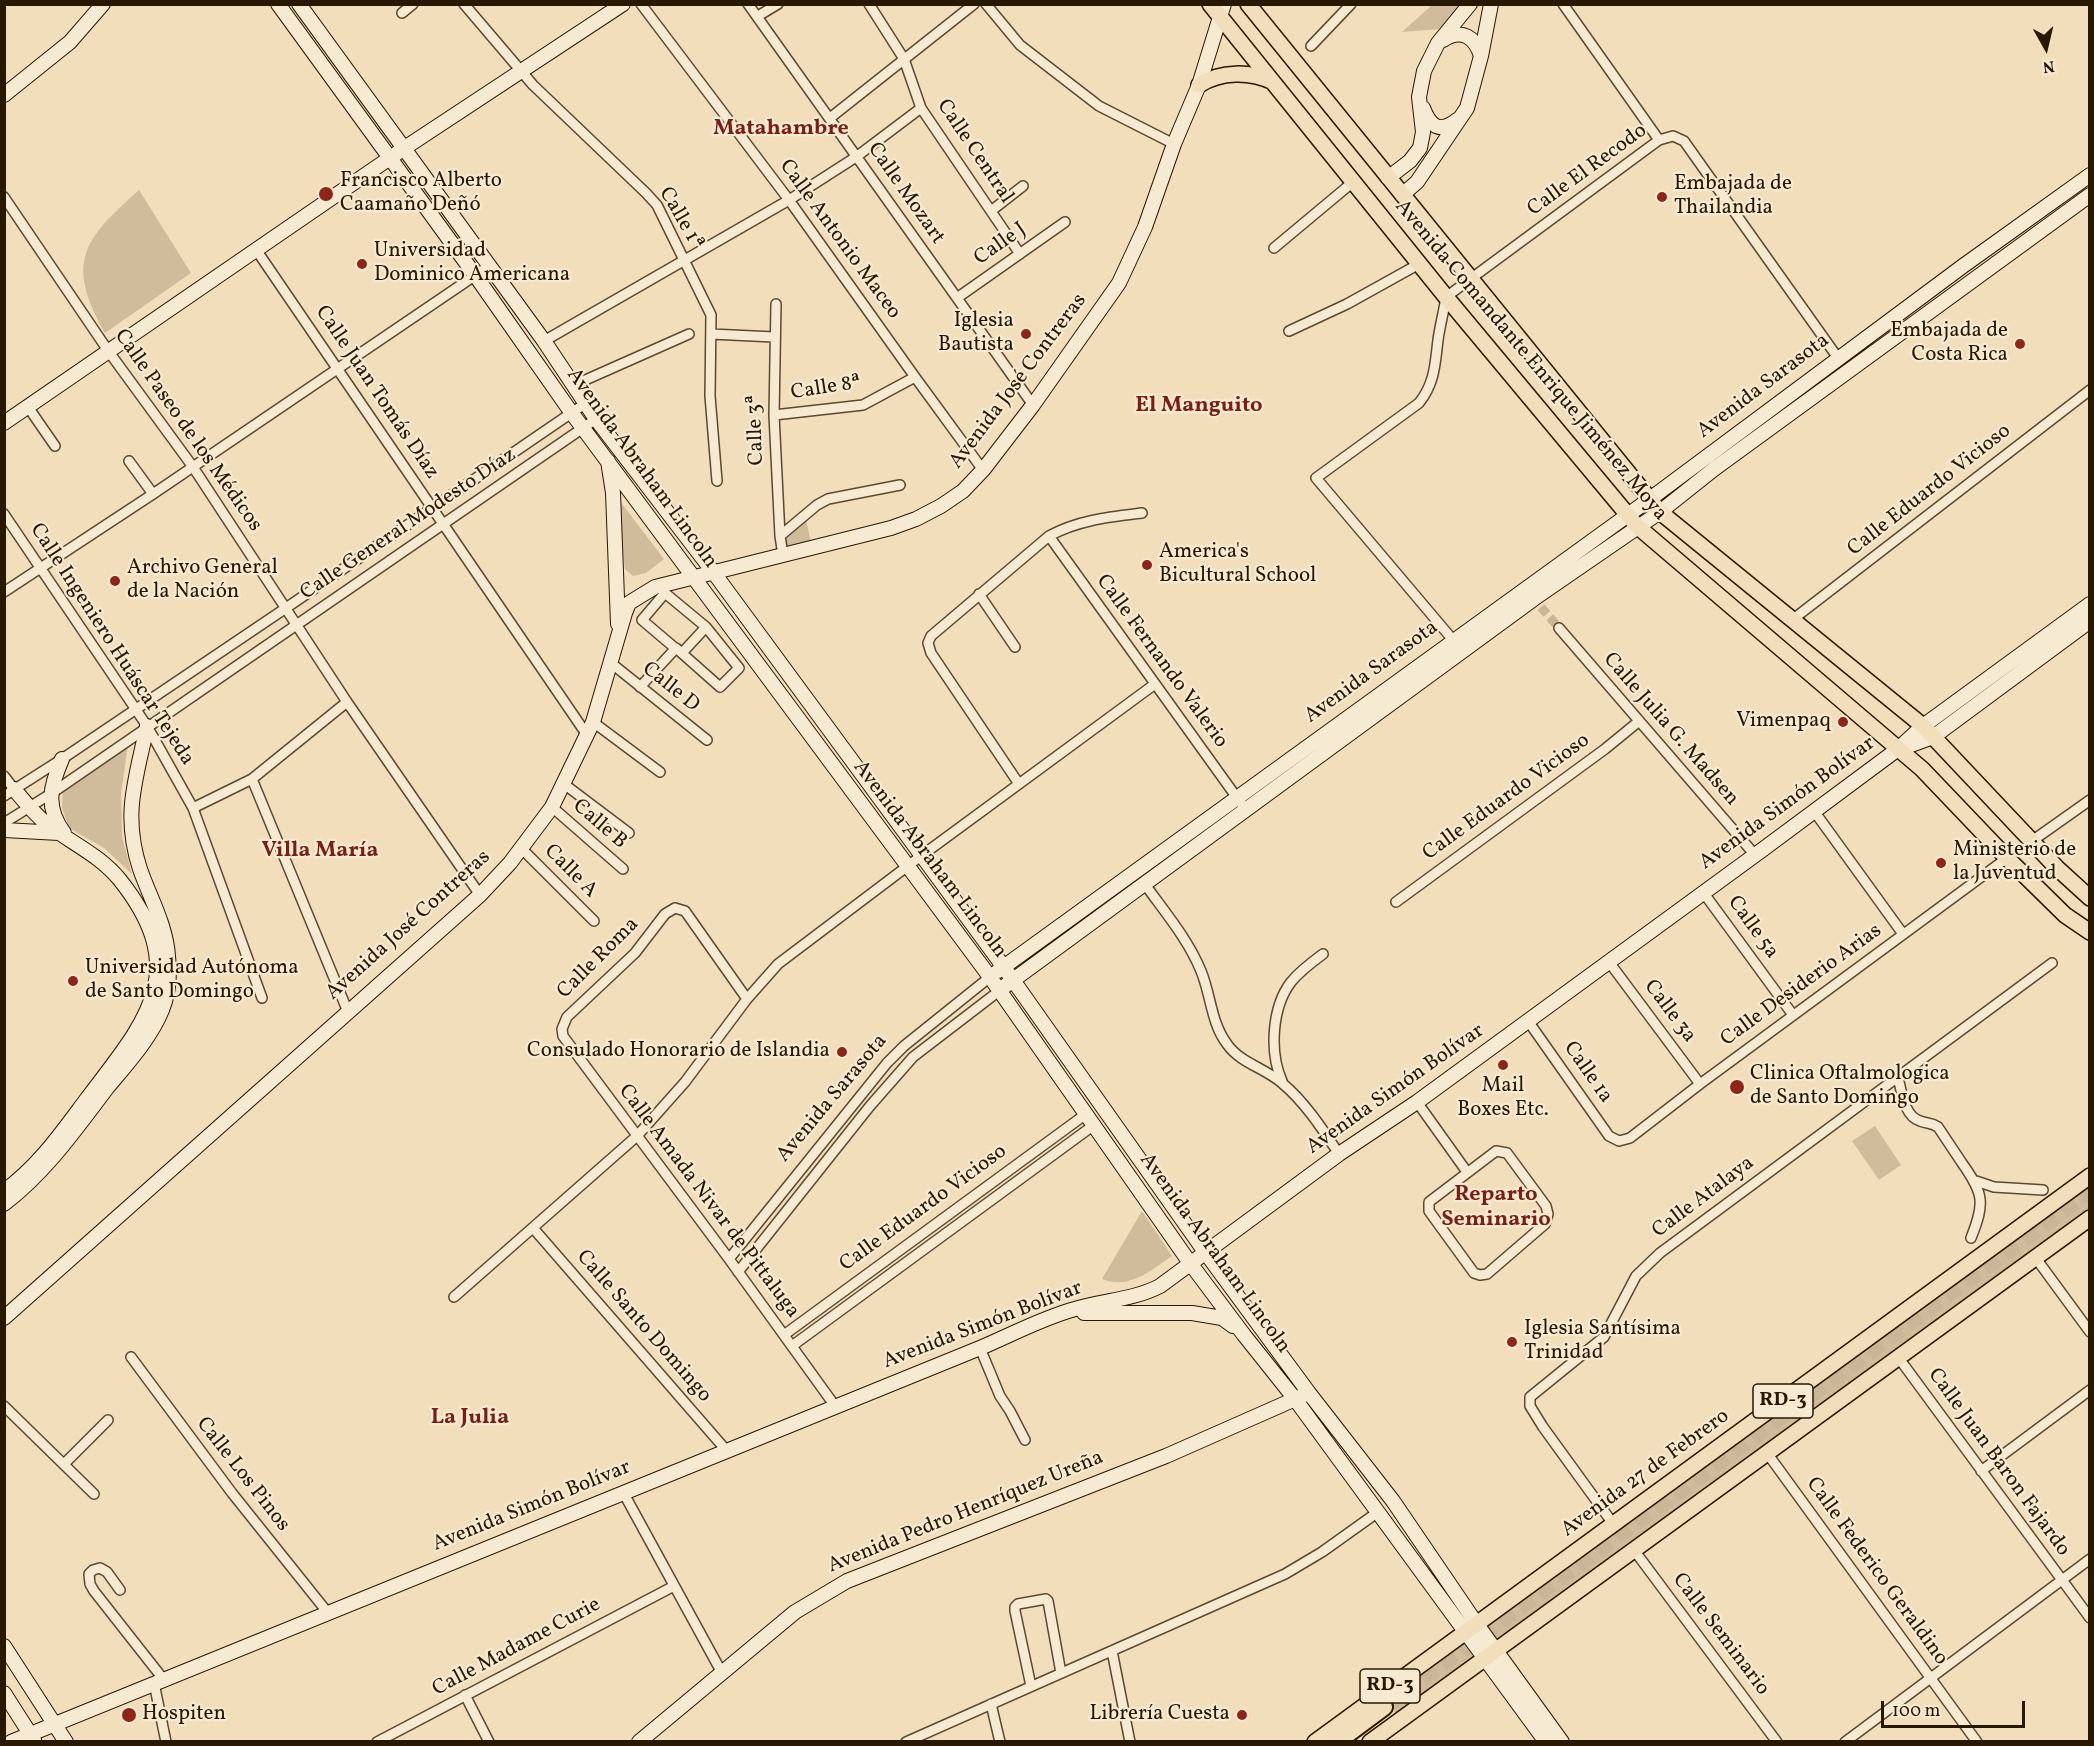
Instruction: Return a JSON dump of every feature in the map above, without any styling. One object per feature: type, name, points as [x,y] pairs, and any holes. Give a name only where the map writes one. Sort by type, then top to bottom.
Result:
[{"type":"highway","name":"RD-3","points":[[1337,1742],[1387,1711],[1353,1742]]},
{"type":"main road","points":[[4,95],[70,42],[103,4]]},
{"type":"main road","name":"Avenida Abraham Lincoln","points":[[278,4],[475,274],[571,412],[990,977],[1190,1263],[1295,1399],[1378,1512],[1470,1627],[1546,1742]]},
{"type":"main road","name":"Avenida Abraham Lincoln","points":[[299,4],[544,341],[596,419],[714,573],[1004,966],[1205,1252],[1309,1393],[1393,1501],[1470,1627]]},
{"type":"main road","points":[[4,423],[403,149],[623,4]]},
{"type":"main road","name":"Avenida Comandante Enrique Jiménez Moya","points":[[1210,4],[1222,11],[1273,82],[1419,264],[1632,520],[1922,769],[2065,915],[2090,932]]},
{"type":"main road","name":"Avenida Comandante Enrique Jiménez Moya","points":[[1248,4],[1660,512],[1928,732],[2090,898]]},
{"type":"main road","points":[[1388,178],[1410,161],[1420,148],[1423,132],[1419,97],[1424,71],[1438,44],[1470,4]]},
{"type":"main road","points":[[1402,195],[1417,182],[1467,108],[1481,56],[1491,4]]},
{"type":"main road","name":"Avenida José Contreras","points":[[4,1318],[480,895],[510,863],[552,807],[590,729],[629,603],[655,587],[891,528],[916,519],[963,491],[1033,405],[1119,283],[1145,227],[1174,144],[1199,85],[1222,11]]},
{"type":"main road","points":[[1438,44],[1451,35],[1464,34],[1473,39],[1481,56]]},
{"type":"main road","points":[[1199,85],[1209,79],[1236,74],[1261,76],[1273,82]]},
{"type":"main road","points":[[1419,97],[1428,121],[1437,126],[1449,125],[1467,108]]},
{"type":"main road","name":"Avenida Sarasota","points":[[1308,754],[1538,603],[1632,520],[1650,499],[1838,358],[2090,175]]},
{"type":"main road","name":"Avenida Sarasota","points":[[990,977],[1308,754],[1453,640],[1632,520],[1660,512],[1714,469],[2089,196]]},
{"type":"main road","points":[[608,459],[613,493],[619,630]]},
{"type":"main road","points":[[1928,732],[2090,604]]},
{"type":"main road","points":[[1928,732],[2090,621]]},
{"type":"main road","points":[[4,1204],[36,1178],[87,1114],[149,1034],[165,999],[169,973],[167,944],[140,868],[131,823],[131,795],[147,726]]},
{"type":"main road","name":"Avenida Simón Bolívar","points":[[11,1742],[33,1738],[56,1724],[159,1681],[980,1348],[1058,1314],[1147,1293],[1160,1286],[1339,1154],[1417,1102],[1528,1022],[1898,749],[1928,732]]},
{"type":"main road","points":[[62,759],[52,793],[52,811],[55,822],[64,836]]},
{"type":"main road","points":[[4,1191],[37,1163],[136,1033],[154,995],[157,981],[155,950],[138,907],[119,879],[107,866],[42,821],[28,806],[9,792]]},
{"type":"main road","name":"Avenida Sarasota","points":[[999,991],[1011,979],[1144,883],[1240,803]]},
{"type":"main road","points":[[4,830],[64,836]]},
{"type":"main road","points":[[2065,915],[2090,945]]},
{"type":"main road","points":[[1090,1119],[1103,1109]]},
{"type":"main road","name":"Avenida 27 de Febrero","points":[[1315,1742],[2090,1176]]},
{"type":"main road","name":"RD-3","points":[[1370,1742],[2090,1218]]},
{"type":"main road","points":[[1058,1314],[1210,1315],[1222,1318],[1244,1335]]},
{"type":"main road","name":"Avenida Pedro Henríquez Ureña","points":[[639,1742],[795,1612],[847,1581],[1166,1456],[1309,1393]]},
{"type":"main road","points":[[4,1646],[66,1742]]},
{"type":"main road","name":"Avenida Abraham Lincoln","points":[[1490,1655],[1562,1742]]},
{"type":"main road","points":[[4,1693],[33,1738]]},
{"type":"street","points":[[402,13],[413,4]]},
{"type":"street","name":"Calle 1ª","points":[[464,4],[521,72],[652,200],[710,313],[710,396],[717,481]]},
{"type":"street","name":"Calle Antonio Maceo","points":[[641,4],[789,200],[982,470]]},
{"type":"street","name":"Calle Mozart","points":[[748,4],[1033,405]]},
{"type":"street","points":[[758,16],[778,4]]},
{"type":"street","name":"Calle Central","points":[[869,4],[904,59],[921,108],[1020,254]]},
{"type":"street","points":[[986,4],[1020,45],[1099,106],[1174,144]]},
{"type":"street","points":[[1311,46],[1351,4]]},
{"type":"street","points":[[1563,4],[1659,140]]},
{"type":"street","points":[[830,118],[969,6]]},
{"type":"street","points":[[544,341],[789,200],[856,157],[921,108]]},
{"type":"street","name":"Calle El Recodo","points":[[1446,297],[1659,140],[1673,136],[1684,141],[1838,358]]},
{"type":"street","points":[[1274,248],[1353,182]]},
{"type":"street","points":[[991,211],[1023,186]]},
{"type":"street","name":"Calle Paseo de los Médicos","points":[[4,197],[9,213],[193,467],[347,702],[480,895]]},
{"type":"street","name":"Calle J","points":[[957,298],[1065,222]]},
{"type":"street","name":"Calle Juan Tomás Díaz","points":[[257,250],[444,524],[590,729],[660,772]]},
{"type":"street","points":[[1289,331],[1347,304],[1419,264]]},
{"type":"street","points":[[4,592],[42,569],[489,266]]},
{"type":"street","points":[[1446,297],[1433,381],[1427,393],[1419,403],[1316,478],[1453,640]]},
{"type":"street","name":"Calle 3ª","points":[[776,304],[774,415],[783,555]]},
{"type":"street","points":[[574,385],[689,334]]},
{"type":"street","points":[[711,334],[774,338]]},
{"type":"street","name":"Calle 8ª","points":[[774,415],[863,405],[915,377]]},
{"type":"street","name":"Calle Eduardo Vicioso","points":[[1792,620],[2090,390]]},
{"type":"street","name":"Calle General Modesto Díaz","points":[[9,792],[62,759],[286,608],[586,403]]},
{"type":"street","points":[[28,407],[55,446]]},
{"type":"street","name":"Calle General Modesto Díaz","points":[[4,823],[52,793],[596,419]]},
{"type":"street","points":[[129,461],[153,494]]},
{"type":"street","points":[[780,536],[817,505],[828,499],[900,485]]},
{"type":"street","points":[[1019,784],[931,653],[928,643],[934,631],[1049,536],[1064,528],[1089,521],[1142,513]]},
{"type":"street","name":"Calle Ingeniero Huáscar Tejeda","points":[[4,514],[147,726],[193,808],[262,998]]},
{"type":"street","name":"Calle Fernando Valerio","points":[[1049,536],[1240,803]]},
{"type":"street","points":[[665,593],[706,627],[739,668],[720,687],[678,650],[642,620],[665,593]]},
{"type":"street","points":[[979,594],[1015,647]]},
{"type":"street","points":[[640,687],[678,650],[706,627]]},
{"type":"street","name":"Calle Julia G. Madsen","points":[[1559,628],[1755,855]]},
{"type":"street","name":"Calle D","points":[[611,663],[707,740]]},
{"type":"street","points":[[454,1297],[637,1137],[685,1082],[747,999],[778,964],[1155,684]]},
{"type":"street","points":[[193,808],[252,779],[347,702]]},
{"type":"street","name":"Calle Eduardo Vicioso","points":[[1396,902],[1638,722]]},
{"type":"street","points":[[4,777],[9,792]]},
{"type":"street","points":[[252,779],[348,1012]]},
{"type":"street","name":"Calle B","points":[[564,784],[629,832]]},
{"type":"street","points":[[2032,841],[2090,800]]},
{"type":"street","name":"Calle B","points":[[552,807],[623,869]]},
{"type":"street","points":[[1814,811],[1903,934]]},
{"type":"street","name":"Calle A","points":[[521,848],[594,921]]},
{"type":"street","name":"Calle Desiderio Arias","points":[[1619,1141],[1630,1138],[2007,858]]},
{"type":"street","points":[[1144,883],[1186,942],[1197,962],[1217,1027],[1227,1045],[1243,1060],[1283,1083],[1298,1098],[1339,1154]]},
{"type":"street","name":"Calle 5a","points":[[1703,892],[1793,1015]]},
{"type":"street","name":"Calle Roma","points":[[567,1017],[635,953],[665,914],[675,908],[685,911],[747,999]]},
{"type":"street","points":[[1283,1083],[1276,1069],[1277,1011],[1292,980],[1323,954]]},
{"type":"street","name":"Calle 3a","points":[[1609,962],[1700,1084]]},
{"type":"street","name":"Calle Atalaya","points":[[1614,1525],[1543,1427],[1530,1406],[1530,1397],[1604,1337],[1636,1276],[1644,1266],[2052,963]]},
{"type":"street","name":"Avenida Sarasota","points":[[729,1259],[904,1046],[990,977]]},
{"type":"street","name":"Avenida Sarasota","points":[[738,1272],[870,1106],[913,1057],[999,991]]},
{"type":"street","name":"Calle Amada Nivar de Pittaluga","points":[[567,1017],[562,1029],[566,1041],[729,1259],[835,1406]]},
{"type":"street","name":"Calle 1a","points":[[1528,1022],[1610,1136],[1619,1141]]},
{"type":"street","points":[[1898,1078],[1909,1114],[1919,1121],[1932,1122],[1938,1127],[1976,1182],[1980,1199],[1979,1217],[1971,1238]]},
{"type":"street","points":[[860,1098],[870,1106]]},
{"type":"street","points":[[1417,1102],[1467,1172]]},
{"type":"street","name":"Calle Eduardo Vicioso","points":[[784,1335],[966,1201],[1090,1119]]},
{"type":"street","name":"Calle Eduardo Vicioso","points":[[792,1346],[974,1211],[1090,1119]]},
{"type":"street","points":[[1496,1151],[1507,1153],[1546,1206],[1548,1214],[1545,1224],[1487,1274],[1474,1273],[1427,1206],[1467,1172],[1496,1151]]},
{"type":"street","points":[[1976,1182],[1994,1187],[2043,1190]]},
{"type":"street","points":[[784,1190],[795,1199]]},
{"type":"street","points":[[966,1201],[974,1211]]},
{"type":"street","name":"Calle Santo Domingo","points":[[533,1228],[726,1450]]},
{"type":"street","points":[[2035,1257],[2090,1332]]},
{"type":"street","points":[[980,1348],[1000,1396],[1025,1440]]},
{"type":"street","name":"Calle Los Pinos","points":[[131,1357],[232,1493],[328,1613]]},
{"type":"street","name":"Calle Juan Baron Fajardo","points":[[1898,1357],[2090,1618]]},
{"type":"street","points":[[1981,1470],[2090,1390]]},
{"type":"street","points":[[4,1406],[94,1494]]},
{"type":"street","points":[[64,1464],[108,1420]]},
{"type":"street","name":"Calle Federico Geraldino","points":[[1767,1453],[1977,1742]]},
{"type":"street","points":[[623,1492],[722,1673]]},
{"type":"street","points":[[906,1742],[1300,1566],[1378,1512]]},
{"type":"street","name":"Calle Seminario","points":[[1634,1550],[1777,1742]]},
{"type":"street","points":[[1845,1742],[2090,1559]]},
{"type":"street","points":[[120,1590],[100,1568],[89,1574],[90,1584],[94,1591],[159,1681],[165,1742]]},
{"type":"street","name":"Calle Madame Curie","points":[[377,1742],[674,1586]]},
{"type":"street","points":[[1031,1686],[1015,1611],[1018,1604],[1046,1599],[1048,1601],[1062,1673]]},
{"type":"street","points":[[1112,1651],[1130,1742]]},
{"type":"street","points":[[465,1695],[489,1742]]},
{"type":"street","points":[[991,1704],[1000,1742]]},
{"type":"shaded area","points":[[1432,5],[1463,5],[1441,29],[1402,32]]},
{"type":"shaded area","points":[[139,190],[191,273],[105,333],[86,288],[83,270],[86,254],[93,238],[104,223]]},
{"type":"shaded area","points":[[616,496],[664,559],[646,573],[633,576],[625,569],[615,503]]},
{"type":"shaded area","points":[[806,520],[811,542],[786,548],[783,538]]},
{"type":"shaded area","points":[[128,744],[121,794],[122,837],[132,874],[104,848],[69,828],[62,807],[63,790]]},
{"type":"shaded area","points":[[1875,1126],[1901,1165],[1879,1180],[1852,1141]]},
{"type":"shaded area","points":[[2089,1180],[2089,1214],[1399,1717],[1382,1697]]},
{"type":"shaded area","points":[[1142,1211],[1172,1256],[1147,1273],[1130,1281],[1112,1282],[1102,1279]]},
{"type":"tunnel","points":[[1541,607],[1559,628]]},
{"type":"tunnel","points":[[1384,1707],[2090,1191]]},
{"type":"place","name":"Francisco Alberto Caamaño Deñó","points":[[326,194]]},
{"type":"place","name":"Embajada de Thailandia","points":[[1662,197]]},
{"type":"place","name":"Universidad Dominico Americana","points":[[362,264]]},
{"type":"place","name":"Iglesia Bautista","points":[[1026,334]]},
{"type":"place","name":"Embajada de Costa Rica","points":[[2020,344]]},
{"type":"place","name":"America's Bicultural School","points":[[1147,565]]},
{"type":"place","name":"Archivo General de la Nación","points":[[115,581]]},
{"type":"place","name":"Vimenpaq","points":[[1843,722]]},
{"type":"place","name":"Ministerio de la Juventud","points":[[1941,863]]},
{"type":"place","name":"Universidad Autónoma de Santo Domingo","points":[[73,981]]},
{"type":"place","name":"Consulado Honorario de Islandia","points":[[842,1052]]},
{"type":"place","name":"Mail Boxes Etc.","points":[[1503,1065]]},
{"type":"place","name":"Clinica Oftalmologica de Santo Domingo","points":[[1737,1087]]},
{"type":"place","name":"Iglesia Santísima Trinidad","points":[[1512,1342]]},
{"type":"place","name":"Hospiten","points":[[129,1715]]},
{"type":"place","name":"Librería Cuesta","points":[[1242,1715]]},
{"type":"district","name":"Matahambre","points":[[781,130]]},
{"type":"district","name":"El Manguito","points":[[1199,407]]},
{"type":"district","name":"Villa María","points":[[320,852]]},
{"type":"district","name":"Reparto Seminario","points":[[1496,1208]]},
{"type":"district","name":"La Julia","points":[[470,1419]]}]
